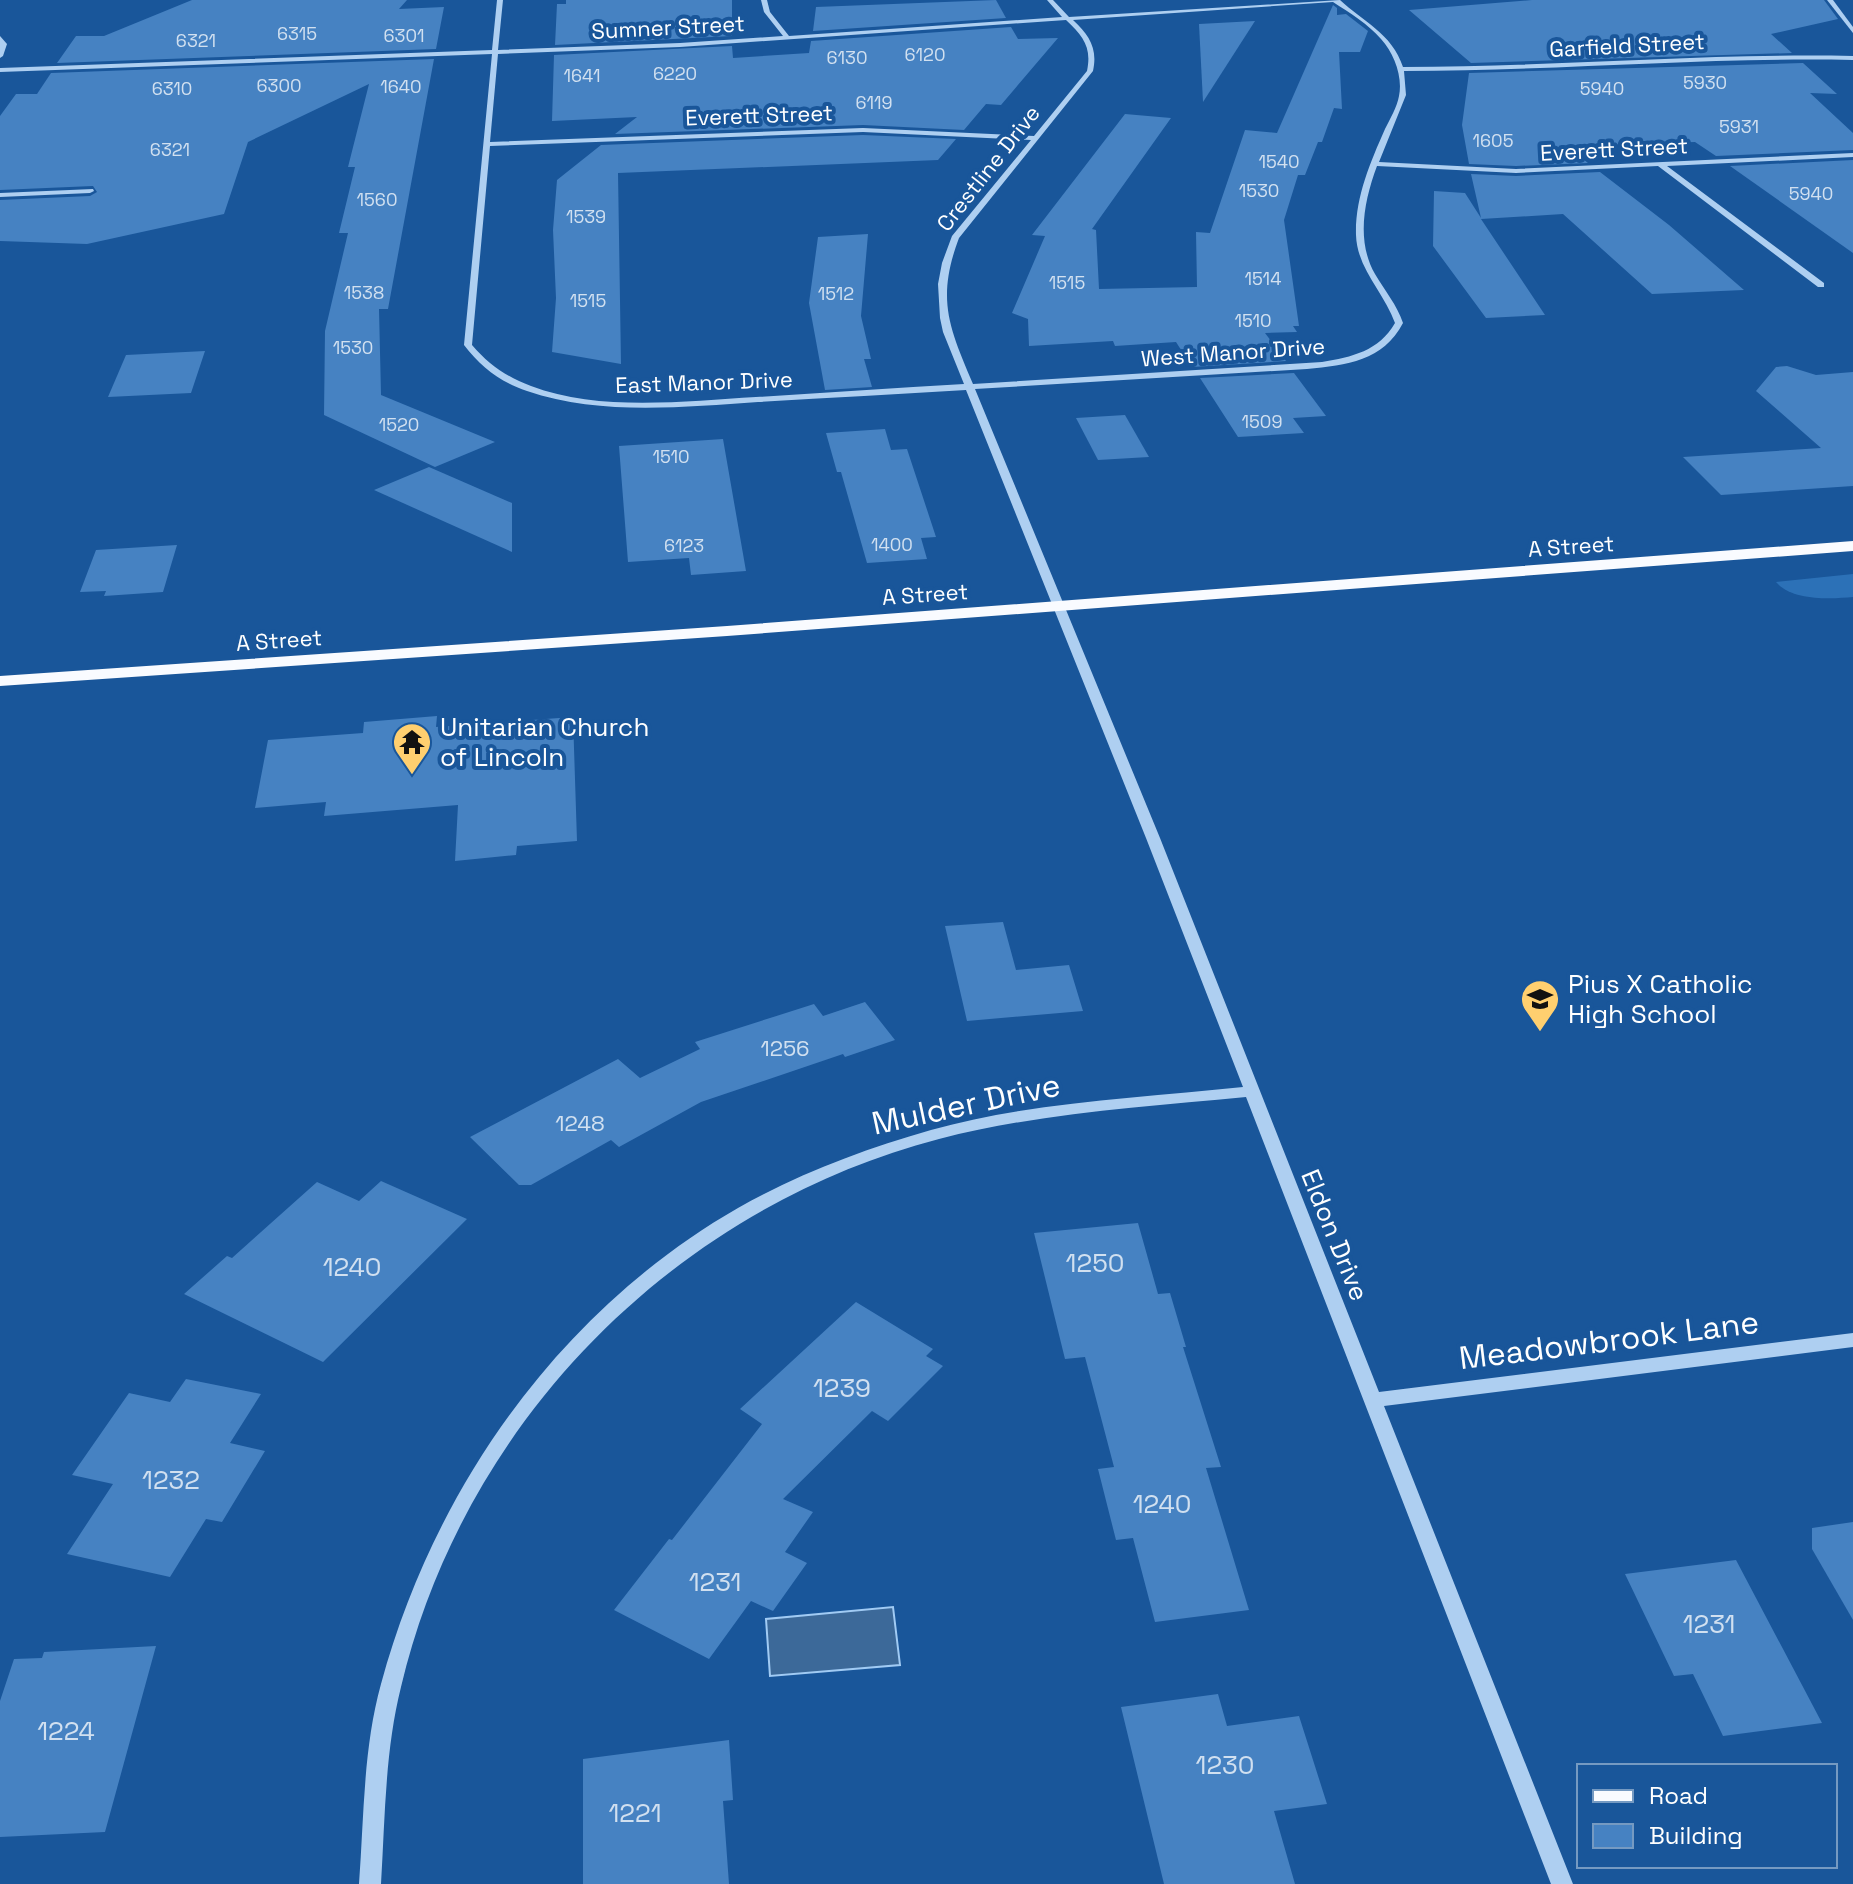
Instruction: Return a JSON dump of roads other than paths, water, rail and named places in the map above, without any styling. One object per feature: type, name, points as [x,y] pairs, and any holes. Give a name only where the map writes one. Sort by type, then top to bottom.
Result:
[{"type":"main road","name":"A Street","points":[[0,681],[1853,546]]},
{"type":"street","name":"East Manor Drive","points":[[500,0],[467,334],[468,345],[476,359],[497,375],[551,395],[625,405],[969,387]]},
{"type":"street","points":[[764,0],[767,12],[788,38]]},
{"type":"street","name":"Crestline Drive","points":[[1050,0],[1088,37],[1094,59],[1090,71],[955,238],[942,269],[939,299],[947,332],[1060,605]]},
{"type":"street","name":"Sumner Street","points":[[0,70],[495,53],[788,38],[1335,0]]},
{"type":"street","points":[[1335,0],[1382,35],[1395,51],[1403,69]]},
{"type":"street","points":[[1830,0],[1853,31]]},
{"type":"street","points":[[0,38],[4,44],[0,56]]},
{"type":"street","name":"Garfield Street","points":[[1403,69],[1513,69],[1758,56],[1853,58]]},
{"type":"street","name":"West Manor Drive","points":[[969,387],[1293,367],[1343,361],[1371,352],[1386,343],[1399,323],[1388,299],[1370,273],[1358,233],[1362,199],[1403,95],[1403,69]]},
{"type":"street","name":"Everett Street","points":[[486,144],[863,130],[1034,138]]},
{"type":"street","name":"Everett Street","points":[[1376,164],[1494,172],[1853,155]]},
{"type":"street","points":[[1661,165],[1821,285]]},
{"type":"street","points":[[0,195],[90,191]]},
{"type":"street","name":"Eldon Drive","points":[[1060,605],[1562,1884]]},
{"type":"street","name":"Mulder Drive","points":[[370,1884],[391,1686],[423,1584],[469,1485],[499,1438],[555,1366],[619,1303],[701,1238],[785,1191],[868,1155],[932,1135],[995,1122],[1062,1111],[1251,1091]]},
{"type":"street","name":"Meadowbrook Lane","points":[[1373,1400],[1853,1340]]},
{"type":"place","name":"Unitarian Church of Lincoln","points":[[412,776]]},
{"type":"place","name":"Pius X Catholic High School","points":[[1540,1033]]}]
